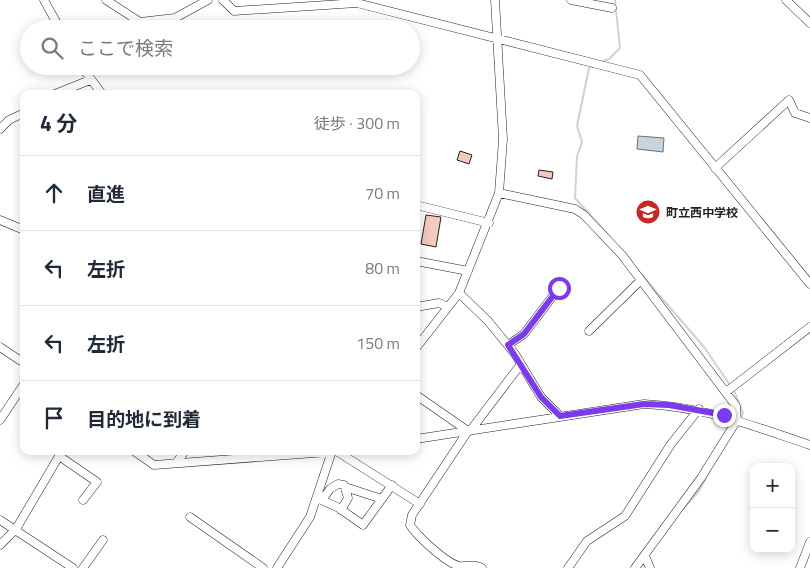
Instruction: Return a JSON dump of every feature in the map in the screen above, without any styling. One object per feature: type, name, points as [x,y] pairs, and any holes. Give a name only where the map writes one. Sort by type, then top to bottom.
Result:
[{"type":"street","points":[[44,0],[55,20]]},
{"type":"street","points":[[106,0],[137,20]]},
{"type":"street","points":[[158,20],[175,18],[208,0]]},
{"type":"street","points":[[224,0],[234,12],[357,3],[640,75],[810,284]]},
{"type":"street","points":[[420,343],[459,294],[499,193],[503,139],[495,0]]},
{"type":"street","points":[[571,0],[612,8]]},
{"type":"street","points":[[786,0],[810,23]]},
{"type":"street","points":[[86,75],[99,90]]},
{"type":"street","points":[[65,90],[90,80]]},
{"type":"street","points":[[715,168],[789,100],[795,113],[810,118]]},
{"type":"street","points":[[0,129],[9,120],[20,115]]},
{"type":"street","points":[[499,193],[575,209],[600,230],[641,280],[736,406],[736,420],[701,478],[635,568]]},
{"type":"street","points":[[420,206],[488,223]]},
{"type":"street","points":[[0,220],[20,228]]},
{"type":"street","points":[[420,262],[468,271]]},
{"type":"street","points":[[589,331],[641,280]]},
{"type":"street","points":[[508,345],[524,334],[559,288]]},
{"type":"street","points":[[459,294],[488,321],[508,345],[541,397],[560,416]]},
{"type":"street","points":[[420,306],[439,303],[448,308]]},
{"type":"street","points":[[726,392],[810,328]]},
{"type":"street","points":[[0,347],[20,360]]},
{"type":"street","points":[[482,568],[471,564],[458,565],[416,535],[410,524],[412,515],[469,431],[521,364]]},
{"type":"street","points":[[0,420],[20,390]]},
{"type":"street","points":[[420,398],[469,431]]},
{"type":"street","points":[[420,438],[644,404],[699,409],[810,445]]},
{"type":"street","points":[[568,568],[587,541],[625,516],[671,444],[699,409]]},
{"type":"street","points":[[0,545],[16,529],[59,455]]},
{"type":"street","points":[[61,455],[97,482],[83,500]]},
{"type":"street","points":[[140,455],[154,465],[292,455]]},
{"type":"street","points":[[176,463],[182,455]]},
{"type":"street","points":[[278,568],[310,517],[319,499],[335,455]]},
{"type":"street","points":[[341,455],[420,504]]},
{"type":"street","points":[[319,499],[338,484],[382,499]]},
{"type":"street","points":[[319,499],[341,510],[363,526],[392,485]]},
{"type":"street","points":[[341,510],[348,498],[345,487]]},
{"type":"street","points":[[190,517],[263,568]]},
{"type":"street","points":[[0,520],[73,568]]},
{"type":"street","points":[[82,568],[103,540]]},
{"type":"street","points":[[800,568],[810,542]]},
{"type":"street","points":[[645,556],[650,568]]},
{"type":"shaded area","points":[[638,136],[664,138],[663,152],[637,149]]},
{"type":"building","points":[[460,151],[472,155],[469,164],[457,160]]},
{"type":"building","points":[[539,170],[553,172],[552,179],[538,176]]},
{"type":"building","points":[[426,215],[441,217],[436,247],[421,244]]},
{"type":"waterway","points":[[601,62],[609,59],[620,48],[615,0]]},
{"type":"waterway","points":[[592,66],[589,68],[577,126],[582,142],[577,156],[575,198],[609,236]]},
{"type":"waterway","points":[[641,274],[704,347],[730,385]]},
{"type":"waterway","points":[[733,388],[743,413],[740,419]]},
{"type":"waterway","points":[[683,509],[699,491],[711,468]]},
{"type":"place","name":"町立西中学校","points":[[648,212]]},
{"type":"route","points":[[559,288],[524,334],[508,345],[541,397],[560,416],[644,404],[699,409],[724,415]]}]
